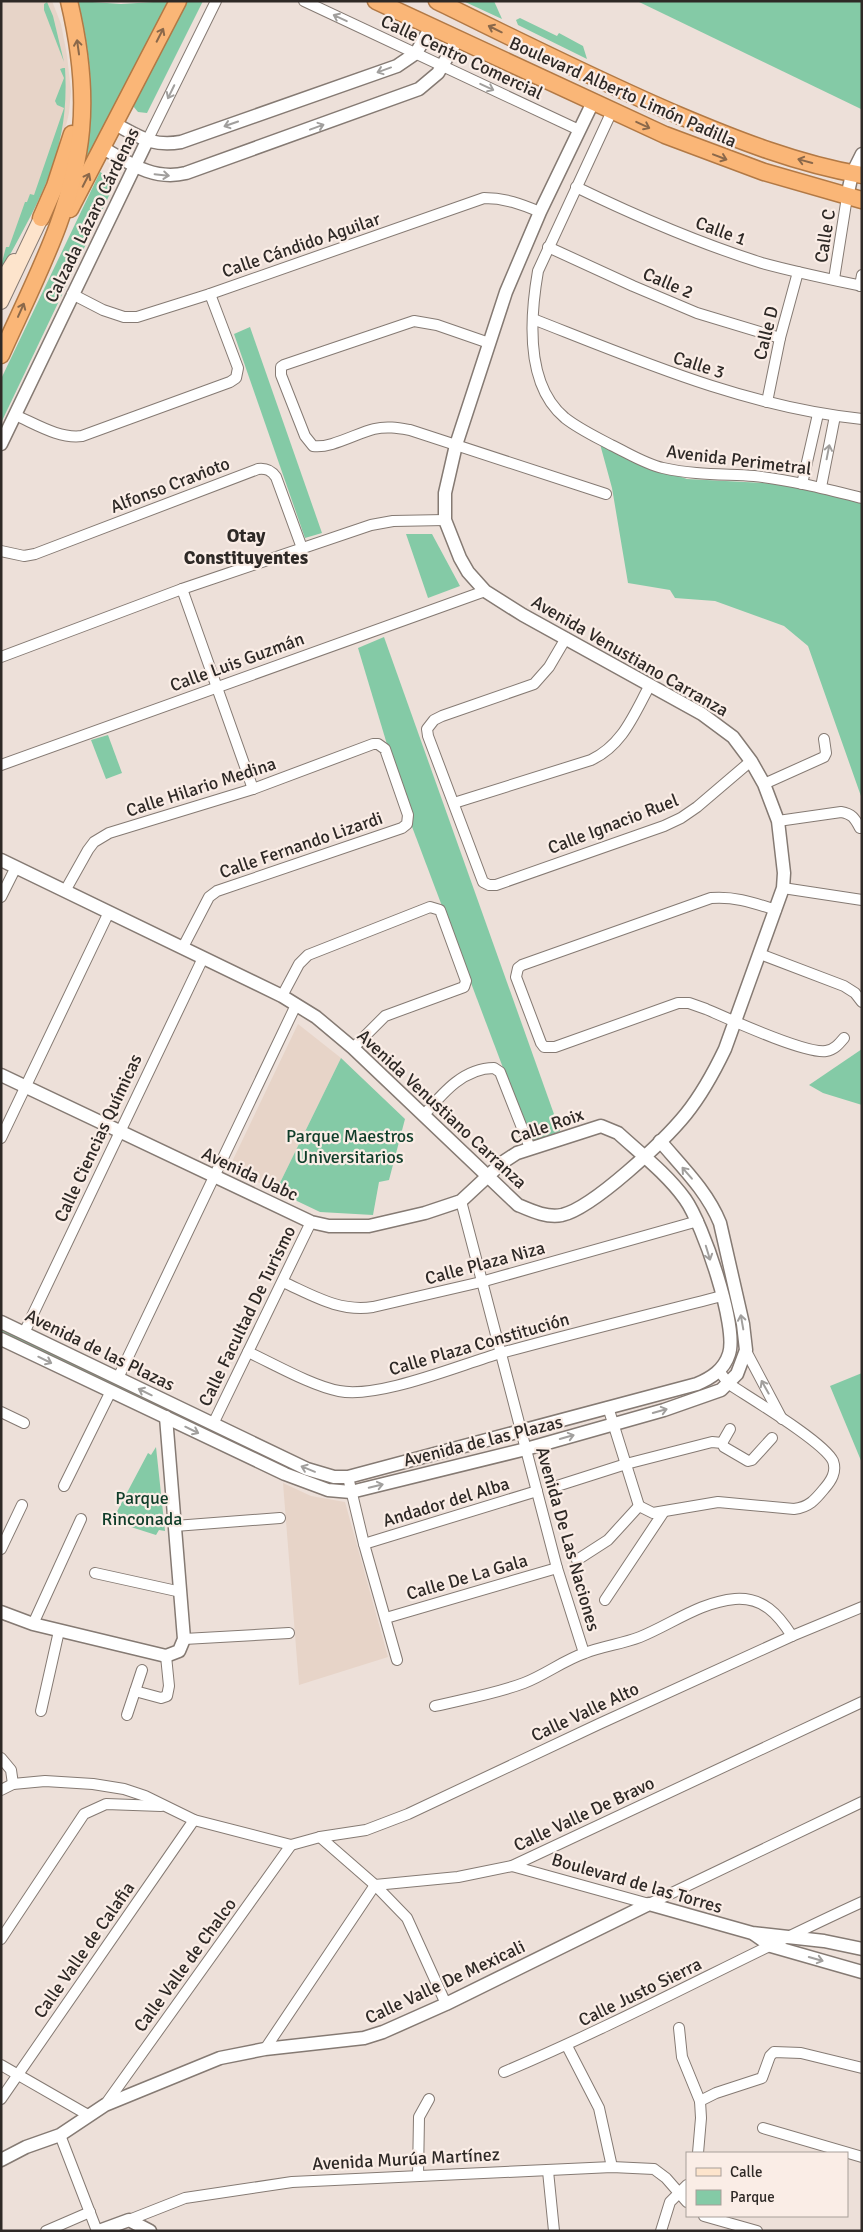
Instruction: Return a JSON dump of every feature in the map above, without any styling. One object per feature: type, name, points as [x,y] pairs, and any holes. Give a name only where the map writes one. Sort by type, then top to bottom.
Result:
[{"type":"highway","points":[[61,1],[74,25]]},
{"type":"highway","points":[[54,238],[66,202],[82,129],[82,76],[69,1]]},
{"type":"highway","points":[[1,355],[54,238],[178,1]]},
{"type":"highway","name":"Boulevard Alberto Limón Padilla","points":[[376,1],[665,135],[734,162],[855,198]]},
{"type":"highway","name":"Boulevard Alberto Limón Padilla","points":[[437,1],[592,77],[709,128],[776,153],[857,174]]},
{"type":"highway","points":[[41,218],[66,155],[81,93]]},
{"type":"main road","points":[[1,282],[41,218]]},
{"type":"main road","points":[[1,302],[41,218]]},
{"type":"street","name":"Calzada Lázaro Cárdenas","points":[[1,444],[72,294],[216,1]]},
{"type":"street","name":"Calle Centro Comercial","points":[[304,1],[580,130]]},
{"type":"street","points":[[115,124],[147,142],[164,144],[181,142],[404,62],[416,53],[430,27]]},
{"type":"street","points":[[102,148],[153,174],[165,176],[186,174],[420,89],[432,80],[443,66],[457,40]]},
{"type":"street","name":"Avenida Venustiano Carranza","points":[[1,860],[282,996],[316,1017],[354,1048],[518,1205],[547,1215],[562,1215],[592,1201],[644,1156],[684,1116],[699,1096],[717,1066],[736,1022],[783,888],[784,865],[778,821],[764,784],[752,761],[733,737],[720,726],[702,714],[523,615],[485,591],[468,572],[460,558],[445,520],[445,493],[456,445],[510,283],[540,212],[593,102]]},
{"type":"street","name":"Avenida Perimetral","points":[[612,111],[538,271],[533,296],[537,372],[548,396],[565,418],[595,437],[662,468],[698,474],[754,476],[802,484],[862,498]]},
{"type":"street","points":[[855,198],[857,174],[862,154]]},
{"type":"street","name":"Calle 1","points":[[576,187],[627,212],[699,241],[762,263],[834,279],[861,282]]},
{"type":"street","name":"Calle Cándido Aguilar","points":[[72,294],[102,310],[124,317],[137,317],[210,294],[484,198],[499,198],[513,201],[540,212]]},
{"type":"street","name":"Calle C","points":[[834,279],[855,198]]},
{"type":"street","name":"Calle 2","points":[[548,247],[698,313],[780,338]]},
{"type":"street","name":"Calle D","points":[[767,402],[780,338],[798,272]]},
{"type":"street","points":[[15,415],[61,434],[72,437],[82,436],[230,382],[236,378],[238,368],[210,294]]},
{"type":"street","name":"Calle 3","points":[[533,319],[659,369],[767,402],[818,414],[862,419]]},
{"type":"street","points":[[489,343],[437,325],[414,321],[281,367],[281,375],[304,436],[313,446],[325,445],[374,429],[390,426],[410,430],[606,494]]},
{"type":"street","points":[[802,484],[818,414]]},
{"type":"street","points":[[821,488],[834,416]]},
{"type":"street","name":"Alfonso Cravioto","points":[[1,550],[24,556],[35,554],[258,469],[265,468],[276,477],[302,548]]},
{"type":"street","points":[[1,657],[182,589],[383,522],[445,520]]},
{"type":"street","points":[[182,589],[252,789]]},
{"type":"street","name":"Calle Luis Guzmán","points":[[1,765],[485,591]]},
{"type":"street","points":[[566,638],[549,667],[534,684],[434,720],[428,729],[428,736],[454,803],[591,760],[606,753],[625,730],[650,685]]},
{"type":"street","points":[[764,784],[824,757],[826,753],[824,739]]},
{"type":"street","name":"Calle Hilario Medina","points":[[65,891],[94,842],[109,833],[252,789],[373,744],[378,744],[385,749],[408,815],[407,824],[402,828]]},
{"type":"street","name":"Calle Ignacio Ruel","points":[[454,803],[483,882],[489,885],[496,885],[664,826],[697,808],[752,761]]},
{"type":"street","points":[[778,821],[841,812],[849,813],[855,817],[860,828]]},
{"type":"street","name":"Calle Fernando Lizardi","points":[[183,947],[209,897],[217,891],[402,828]]},
{"type":"street","points":[[1,897],[16,867]]},
{"type":"street","points":[[783,888],[862,900]]},
{"type":"street","points":[[776,910],[742,899],[711,898],[522,965],[518,968],[516,977],[541,1043],[544,1047],[555,1047],[678,1003],[690,1003],[736,1022],[817,1051],[828,1051],[844,1038]]},
{"type":"street","points":[[282,996],[299,964],[308,955],[430,907],[440,910],[466,981],[464,987],[385,1016],[354,1048]]},
{"type":"street","points":[[1,1138],[109,912]]},
{"type":"street","points":[[760,954],[844,986],[855,993],[862,1002]]},
{"type":"street","name":"Calle Ciencias Químicas","points":[[24,1333],[203,958]]},
{"type":"street","points":[[118,1378],[296,1004]]},
{"type":"street","points":[[424,1115],[453,1084],[471,1074],[494,1068],[500,1072],[530,1148]]},
{"type":"street","name":"Avenida Uabc","points":[[1,1075],[311,1222],[329,1226],[368,1226],[425,1213],[461,1201],[488,1176]]},
{"type":"street","name":"Calle Roix","points":[[488,1176],[509,1158],[530,1148],[601,1126],[618,1133],[644,1156]]},
{"type":"street","points":[[660,1141],[700,1187],[717,1216],[743,1324],[746,1352],[784,1422]]},
{"type":"street","points":[[608,1407],[639,1506],[654,1514],[718,1502],[794,1509],[804,1507],[813,1502],[833,1476],[833,1462],[818,1444],[729,1384],[719,1371],[729,1357],[731,1345],[722,1296],[698,1221],[677,1189],[644,1156]]},
{"type":"street","name":"Avenida De Las Naciones","points":[[461,1201],[557,1568],[584,1653]]},
{"type":"street","name":"Calle Plaza Niza","points":[[283,1282],[340,1307],[355,1310],[481,1282],[698,1221]]},
{"type":"street","name":"Calle Facultad De Turismo","points":[[213,1424],[311,1222]]},
{"type":"street","name":"Calle Plaza Constitución","points":[[248,1352],[318,1384],[338,1391],[357,1393],[398,1384],[500,1353],[722,1296]]},
{"type":"street","name":"Avenida de las Plazas","points":[[1,1322],[307,1469],[334,1477],[348,1478],[697,1384],[719,1371]]},
{"type":"street","name":"Avenida de las Plazas","points":[[1,1339],[308,1484],[328,1490],[351,1492],[526,1449],[712,1394],[729,1384]]},
{"type":"street","points":[[729,1384],[737,1374],[746,1352]]},
{"type":"street","points":[[64,1486],[111,1391]]},
{"type":"street","points":[[1,1412],[24,1423]]},
{"type":"street","points":[[1,1612],[32,1624],[166,1656],[179,1651],[184,1639],[166,1418]]},
{"type":"street","points":[[722,1443],[730,1429]]},
{"type":"street","points":[[557,1486],[626,1464],[712,1442],[722,1443],[724,1447],[748,1461],[752,1460],[772,1438]]},
{"type":"street","points":[[348,1478],[364,1544],[398,1660]]},
{"type":"street","name":"Andador del Alba","points":[[364,1544],[537,1491]]},
{"type":"street","points":[[1,1549],[22,1506]]},
{"type":"street","points":[[577,1560],[608,1540],[639,1506]]},
{"type":"street","points":[[606,1600],[663,1513]]},
{"type":"street","points":[[175,1526],[280,1518]]},
{"type":"street","points":[[32,1624],[81,1519]]},
{"type":"street","name":"Calle De La Gala","points":[[386,1618],[557,1568]]},
{"type":"street","points":[[95,1573],[181,1592]]},
{"type":"street","name":"Avenida De Las Naciones","points":[[435,1706],[522,1684],[544,1675],[584,1653],[638,1638],[700,1608],[736,1599],[756,1601],[766,1605],[780,1618],[792,1636]]},
{"type":"street","name":"Calle Valle Alto","points":[[291,1845],[320,1837],[366,1830],[393,1820],[792,1636],[862,1607]]},
{"type":"street","points":[[42,1710],[59,1630]]},
{"type":"street","points":[[184,1639],[289,1633]]},
{"type":"street","points":[[135,1691],[161,1698],[167,1696],[169,1686],[166,1656]]},
{"type":"street","points":[[127,1714],[142,1670]]},
{"type":"street","name":"Calle Valle De Bravo","points":[[375,1885],[458,1877],[512,1866],[862,1702]]},
{"type":"street","points":[[1,1758],[11,1770],[13,1784]]},
{"type":"street","points":[[1,1790],[13,1784],[45,1781],[93,1784],[124,1789],[194,1820],[291,1845]]},
{"type":"street","name":"Calle Valle De Mexicali","points":[[1,2160],[60,2135],[105,2105],[220,2058],[265,2049],[364,2038],[446,2004],[862,1802]]},
{"type":"street","points":[[1,1939],[84,1814],[106,1804],[166,1806]]},
{"type":"street","name":"Calle Valle de Calafia","points":[[1,2099],[194,1820]]},
{"type":"street","points":[[320,1837],[397,1905],[407,1918],[446,2004]]},
{"type":"street","name":"Calle Valle de Chalco","points":[[105,2105],[291,1845]]},
{"type":"street","name":"Boulevard de las Torres","points":[[512,1866],[752,1934],[788,1936],[862,1949]]},
{"type":"street","points":[[265,2049],[375,1885]]},
{"type":"street","name":"Calle Justo Sierra","points":[[504,2072],[566,2046],[788,1936],[862,1902]]},
{"type":"street","name":"Boulevard de las Torres","points":[[752,1934],[771,1946],[862,1972]]},
{"type":"street","points":[[679,2028],[682,2057],[700,2101],[702,2118],[698,2152]]},
{"type":"street","points":[[566,2046],[599,2108],[612,2167]]},
{"type":"street","points":[[700,2101],[716,2093],[762,2078],[770,2056],[774,2052],[801,2053],[862,2068]]},
{"type":"street","points":[[1,2065],[88,2115]]},
{"type":"street","points":[[418,2176],[419,2118],[429,2099]]},
{"type":"street","points":[[763,2128],[845,2152]]},
{"type":"street","points":[[60,2135],[98,2231]]},
{"type":"street","points":[[848,2153],[862,2157]]},
{"type":"street","name":"Avenida Murúa Martínez","points":[[98,2231],[185,2198],[292,2182],[612,2167],[654,2169],[666,2178],[683,2198]]},
{"type":"street","points":[[548,2170],[554,2231]]},
{"type":"street","points":[[661,2231],[670,2202],[683,2198]]},
{"type":"street","points":[[46,2231],[90,2212]]},
{"type":"street","points":[[708,2217],[757,2231]]},
{"type":"street","points":[[129,2220],[150,2231]]},
{"type":"shaded area","points":[[1,1],[52,1],[61,24],[71,91],[69,113],[61,148],[43,195],[1,270]]},
{"type":"shaded area","points":[[298,1024],[341,1058],[276,1191],[229,1168]]},
{"type":"shaded area","points":[[283,1483],[311,1496],[345,1502],[388,1657],[299,1685]]},
{"type":"green space","points":[[78,1],[121,4],[170,1],[78,178],[90,126],[91,90],[88,54]]},
{"type":"green space","points":[[184,1],[203,1],[147,113],[138,112],[133,106]]},
{"type":"green space","points":[[463,1],[494,1],[502,19]]},
{"type":"green space","points":[[637,1],[862,1],[862,109],[861,109]]},
{"type":"green space","points":[[47,2],[53,16],[64,62],[44,10],[44,4]]},
{"type":"green space","points":[[520,18],[557,36],[559,33],[583,46],[587,59],[518,25],[516,20]]},
{"type":"green space","points":[[65,68],[65,97],[63,123],[51,170],[32,214],[6,262],[1,266],[6,247],[9,247],[25,202],[27,202],[30,194],[34,195],[64,108],[57,105],[55,101],[64,78],[60,69]]},
{"type":"green space","points":[[100,172],[116,181],[1,423],[1,379]]},
{"type":"green space","points":[[250,327],[322,533],[305,538],[234,334]]},
{"type":"green space","points":[[600,444],[634,461],[687,479],[803,485],[862,501],[862,799],[808,646],[784,626],[715,601],[675,598],[670,590],[628,583],[612,488]]},
{"type":"green space","points":[[406,534],[432,534],[460,586],[428,598]]},
{"type":"green space","points":[[384,637],[560,1131],[531,1142],[411,824],[358,648]]},
{"type":"green space","points":[[108,735],[122,773],[106,779],[91,740]]},
{"type":"green space","points":[[862,1049],[862,1105],[823,1093],[809,1085]]},
{"type":"green space","name":"Parque Maestros Universitarios","points":[[341,1058],[405,1119],[389,1180],[379,1182],[373,1215],[320,1212],[276,1191]]},
{"type":"green space","points":[[1,1327],[297,1468],[284,1471],[1,1339]]},
{"type":"green space","points":[[862,1373],[862,1463],[830,1386]]},
{"type":"green space","name":"Parque Rinconada","points":[[156,1447],[165,1531],[159,1530],[156,1535],[112,1521],[148,1453],[151,1455]]},
{"type":"district","name":"Otay Constituyentes","points":[[246,547]]}]
